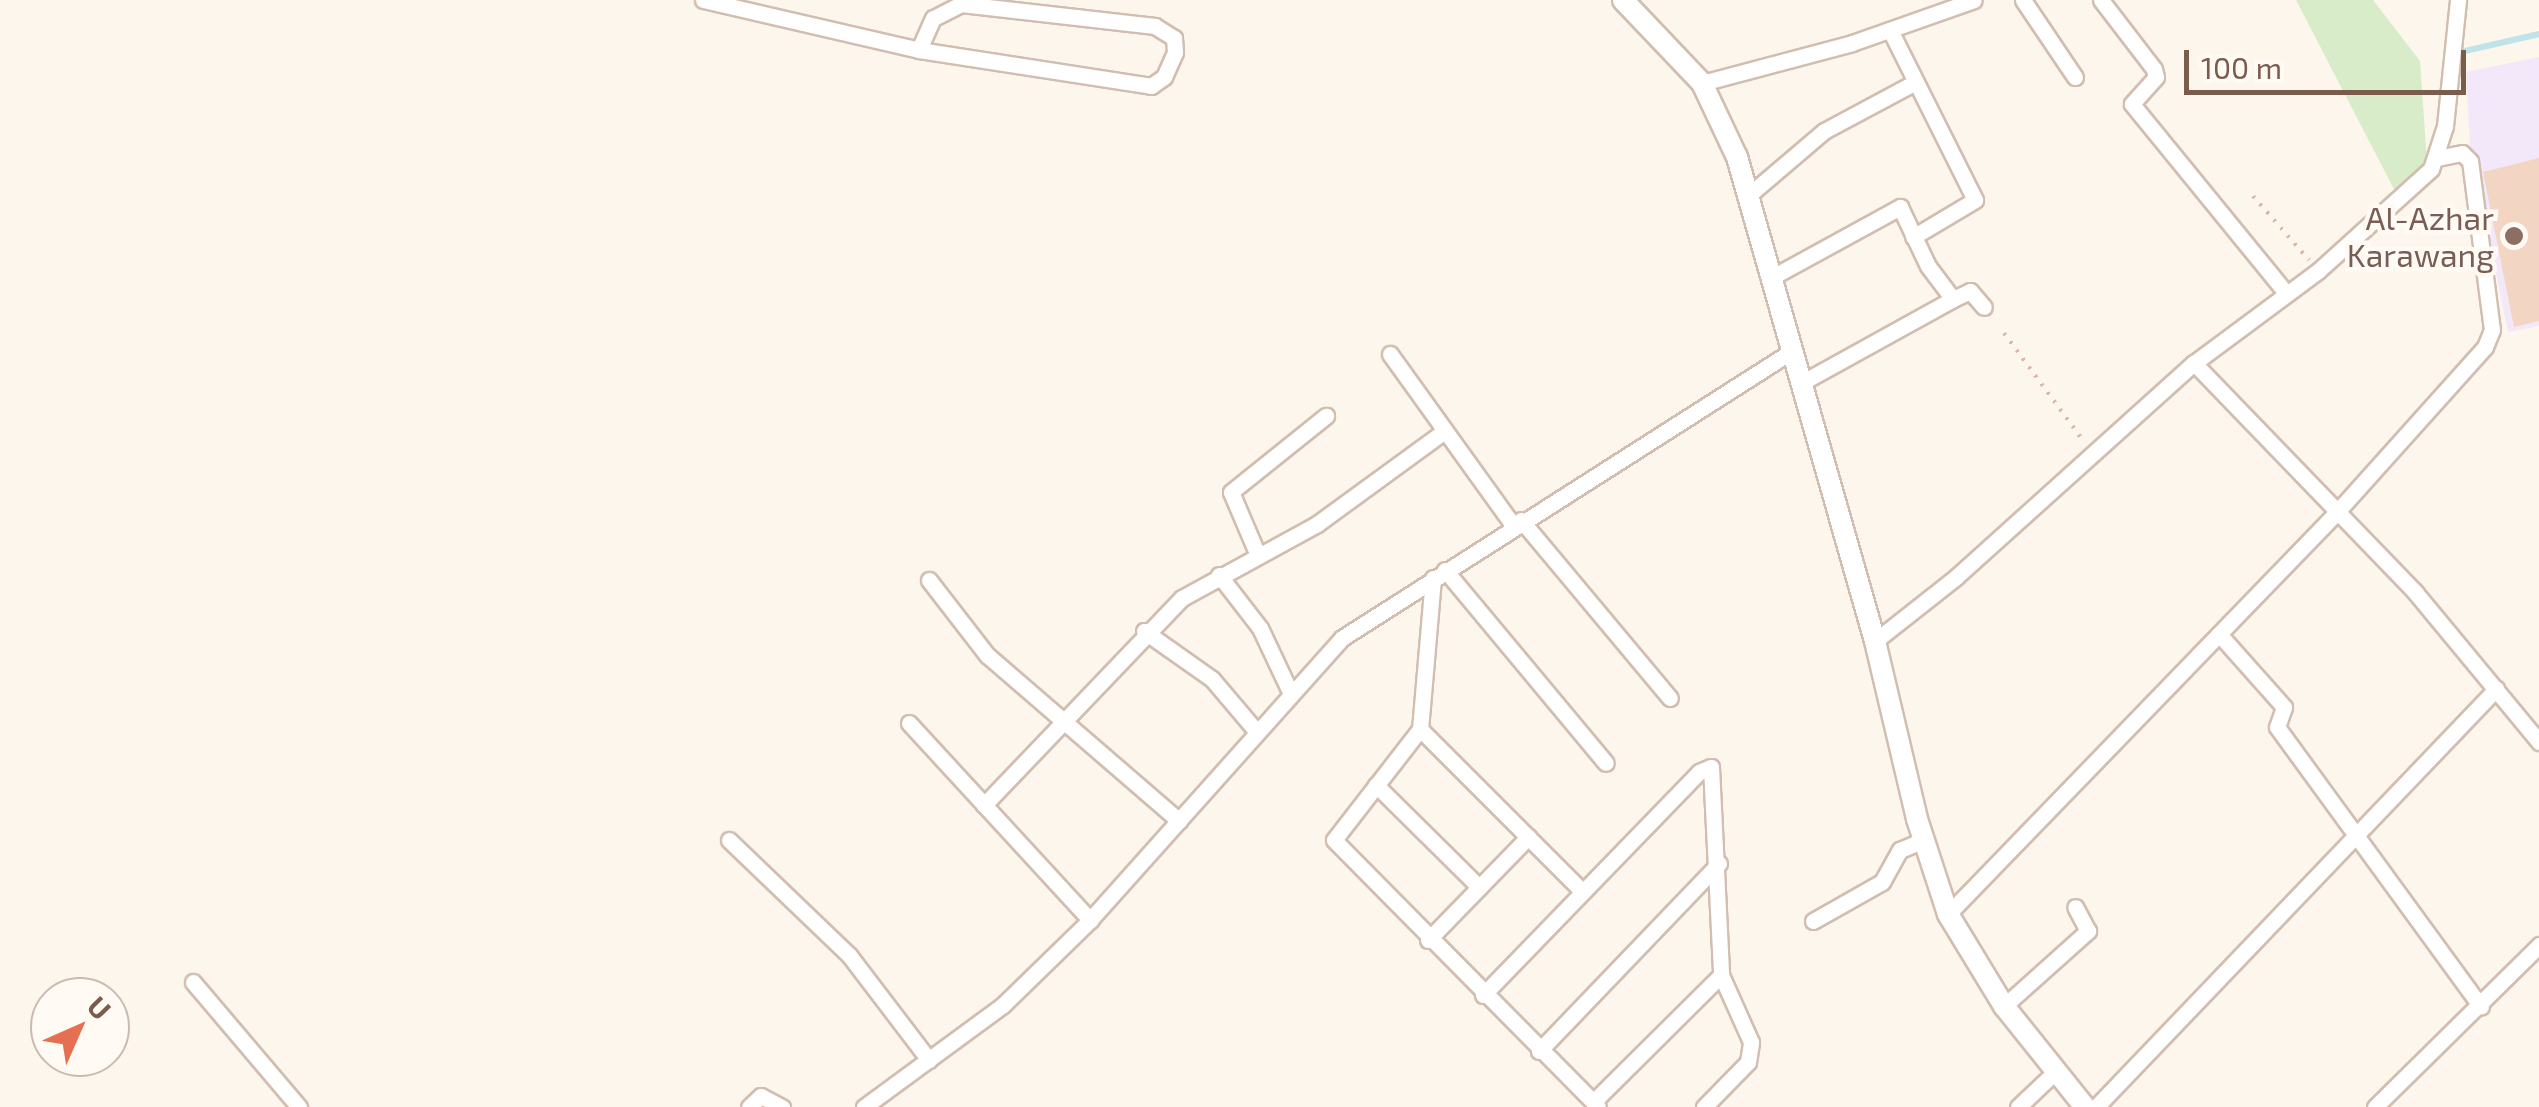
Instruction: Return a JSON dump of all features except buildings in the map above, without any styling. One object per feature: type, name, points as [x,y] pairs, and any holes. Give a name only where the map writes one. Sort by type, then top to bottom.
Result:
[{"type":"street","points":[[703,0],[919,50],[1151,86],[1164,77],[1175,52],[1174,38],[1155,26],[961,4],[933,18],[919,50]]},
{"type":"street","points":[[1624,0],[1702,83],[1750,194],[1875,641],[1923,840],[1948,914],[2004,1006],[2084,1107]]},
{"type":"street","points":[[1702,83],[1890,30],[1974,0]]},
{"type":"street","points":[[2022,0],[2075,77]]},
{"type":"street","points":[[2101,0],[2154,69],[2156,77],[2132,104],[2287,294]]},
{"type":"street","points":[[1875,641],[1956,577],[2092,451],[2194,364],[2318,271],[2401,201],[2438,158],[2458,0]]},
{"type":"street","points":[[1890,30],[1975,200],[1913,237]]},
{"type":"street","points":[[1750,194],[1824,131],[1914,83]]},
{"type":"street","points":[[1948,914],[2336,513],[2474,363],[2492,330],[2468,156],[2438,158]]},
{"type":"street","points":[[1774,276],[1892,206],[1900,207],[1913,237],[1953,299]]},
{"type":"street","points":[[1801,384],[1970,291],[1984,306]]},
{"type":"street","points":[[864,1107],[1003,1005],[1090,920],[1342,638],[1517,522],[1792,351]]},
{"type":"street","points":[[1390,354],[1443,432],[1670,698]]},
{"type":"street","points":[[2194,364],[2336,513],[2539,742]]},
{"type":"street","points":[[1257,553],[1231,492],[1326,416]]},
{"type":"street","points":[[984,805],[1144,631],[1219,575],[1317,524],[1443,432]]},
{"type":"street","points":[[1439,574],[1420,729],[1334,840],[1428,940],[1595,1105],[1722,975]]},
{"type":"street","points":[[1439,574],[1606,764]]},
{"type":"street","points":[[1219,575],[1260,628],[1291,694]]},
{"type":"street","points":[[930,580],[987,655],[1067,718],[1179,822]]},
{"type":"street","points":[[1144,631],[1212,679],[1257,732]]},
{"type":"street","points":[[2219,634],[2284,706],[2277,727],[2481,1007]]},
{"type":"street","points":[[2096,1107],[2496,689]]},
{"type":"street","points":[[909,722],[1090,920]]},
{"type":"street","points":[[1420,729],[1581,890]]},
{"type":"street","points":[[1483,995],[1581,890],[1706,766],[1716,773],[1722,975],[1751,1042],[1748,1062],[1704,1107]]},
{"type":"street","points":[[1376,785],[1479,887]]},
{"type":"street","points":[[1428,940],[1528,837]]},
{"type":"street","points":[[728,840],[849,955],[929,1060]]},
{"type":"street","points":[[1814,921],[1882,882],[1900,850],[1923,840]]},
{"type":"street","points":[[1539,1051],[1719,863]]},
{"type":"street","points":[[2004,1006],[2088,931],[2075,906]]},
{"type":"street","points":[[2375,1107],[2481,1007],[2539,945]]},
{"type":"street","points":[[192,982],[298,1107]]},
{"type":"street","points":[[2018,1107],[2056,1070]]},
{"type":"street","points":[[884,1093],[894,1107]]},
{"type":"street","points":[[750,1107],[761,1096],[782,1107]]},
{"type":"path","points":[[2253,196],[2318,271]]},
{"type":"path","points":[[2004,333],[2092,451]]},
{"type":"shaded area","name":"Al-Azhar Karawang","points":[[2539,57],[2539,326],[2508,332],[2470,147],[2466,72]]},
{"type":"green space","points":[[2296,0],[2373,0],[2420,61],[2427,163],[2396,193]]},
{"type":"waterway","points":[[2465,51],[2539,34]]},
{"type":"place","name":"Al-Azhar Karawang","points":[[2514,236]]}]
